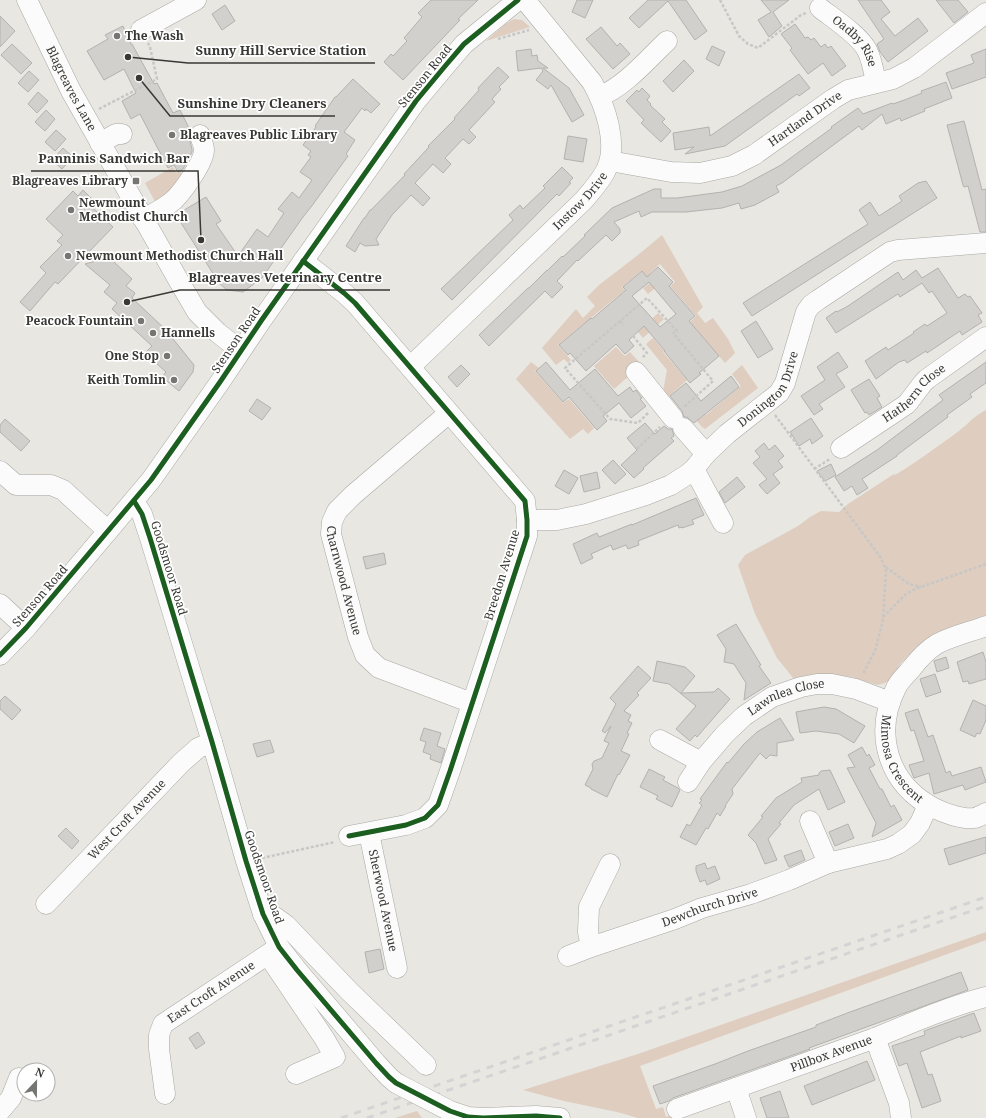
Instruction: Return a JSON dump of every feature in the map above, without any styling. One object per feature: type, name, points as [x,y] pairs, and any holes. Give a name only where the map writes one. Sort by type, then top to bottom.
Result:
[{"type":"street","name":"Blagreaves Lane","points":[[27,0],[71,91],[142,219],[197,312],[218,333],[240,350]]},
{"type":"street","points":[[141,30],[196,0]]},
{"type":"street","name":"Stenson Road","points":[[0,655],[26,628],[151,480],[220,382],[240,350],[416,101],[464,44],[518,0]]},
{"type":"street","name":"Instow Drive","points":[[410,367],[584,200],[606,171],[610,161],[612,144],[607,118],[600,96],[592,82],[525,0]]},
{"type":"street","name":"Oadby Rise","points":[[820,8],[851,31],[866,48],[872,61],[876,83]]},
{"type":"street","name":"Hartland Drive","points":[[610,161],[671,172],[700,173],[732,166],[754,155],[833,98],[848,90],[893,78],[914,68],[986,13]]},
{"type":"street","points":[[600,96],[623,82],[667,41]]},
{"type":"street","points":[[100,143],[116,134],[122,134]]},
{"type":"street","points":[[142,219],[162,209],[174,200],[196,170],[203,156],[204,148],[200,135]]},
{"type":"street","name":"Donington Drive","points":[[528,520],[557,520],[586,514],[646,495],[671,485],[700,461],[727,434],[779,393],[785,383],[806,312],[811,305],[890,252],[898,250],[986,243]]},
{"type":"street","name":"Breedon Avenue","points":[[303,261],[355,303],[525,501],[528,520],[527,536],[438,805],[425,818],[406,825],[349,836]]},
{"type":"street","name":"Hathern Close","points":[[842,448],[907,404],[927,378],[986,337]]},
{"type":"street","points":[[636,372],[678,423],[700,461],[723,523]]},
{"type":"street","name":"Charnwood Avenue","points":[[449,413],[353,495],[338,511],[332,522],[332,534],[358,637],[365,654],[379,668],[472,703]]},
{"type":"street","points":[[0,471],[16,485],[51,485],[63,490],[108,531]]},
{"type":"street","name":"Goodsmoor Road","points":[[134,501],[142,514],[150,538],[273,951],[297,970],[376,1063],[396,1083],[450,1111],[468,1117],[483,1118],[536,1116],[560,1118]]},
{"type":"street","points":[[0,604],[26,628]]},
{"type":"street","name":"Mimosa Crescent","points":[[986,626],[937,644],[921,657],[896,687],[887,713],[885,729],[885,744],[888,756],[895,771],[909,790],[928,805],[954,816],[973,818],[986,813]]},
{"type":"street","name":"Lawnlea Close","points":[[688,782],[701,762],[716,744],[744,716],[772,697],[801,687],[817,684],[832,684],[856,689],[890,702]]},
{"type":"street","points":[[660,740],[701,762]]},
{"type":"street","name":"West Croft Avenue","points":[[46,904],[181,763],[198,748],[212,742]]},
{"type":"street","name":"Dewchurch Drive","points":[[568,956],[702,908],[757,892],[828,863],[887,849],[898,844],[912,834],[920,823],[928,805]]},
{"type":"street","points":[[810,821],[828,863]]},
{"type":"street","name":"Sherwood Avenue","points":[[370,832],[397,968]]},
{"type":"street","points":[[591,947],[588,932],[589,907],[610,864]]},
{"type":"street","points":[[263,914],[275,917],[286,926],[350,992],[426,1065]]},
{"type":"street","points":[[273,951],[334,1057],[296,1074]]},
{"type":"street","name":"East Croft Avenue","points":[[165,1094],[159,1049],[159,1035],[163,1024],[273,951]]},
{"type":"street","name":"Pillbox Avenue","points":[[677,1109],[876,1038],[911,1023],[974,1000],[986,997]]},
{"type":"street","points":[[876,1038],[899,1103],[901,1118]]},
{"type":"street","points":[[0,1111],[11,1098],[16,1086]]},
{"type":"street","points":[[736,1088],[746,1117]]},
{"type":"path","points":[[720,0],[739,36],[748,44],[758,48],[801,14],[820,8]]},
{"type":"path","points":[[495,40],[545,25]]},
{"type":"path","points":[[85,116],[157,79],[150,47],[141,30]]},
{"type":"path","points":[[620,321],[624,326]]},
{"type":"path","points":[[632,336],[647,353],[642,358],[645,363],[636,372]]},
{"type":"path","points":[[766,404],[881,558],[886,570],[883,617],[875,651],[856,689]]},
{"type":"path","points":[[883,617],[906,594],[914,589],[986,564]]},
{"type":"path","points":[[884,565],[909,584],[921,587]]},
{"type":"path","points":[[246,861],[342,840],[349,836]]},
{"type":"shaded area","points":[[514,19],[522,20],[530,27],[486,41],[505,24]]},
{"type":"shaded area","points":[[173,167],[176,173],[180,171],[184,180],[158,207],[145,183]]},
{"type":"shaded area","points":[[662,235],[703,307],[697,313],[705,323],[713,318],[728,339],[735,353],[725,363],[690,322],[696,316],[670,286],[675,282],[660,264],[649,274],[659,285],[648,294],[643,288],[651,282],[641,271],[622,287],[625,290],[558,345],[571,360],[568,363],[564,359],[556,365],[542,348],[576,309],[583,318],[595,306],[587,297],[599,285]]},
{"type":"shaded area","points":[[658,313],[664,319],[643,338],[638,332]]},
{"type":"shaded area","points":[[653,338],[687,380],[665,400],[662,397],[667,370],[646,344]]},
{"type":"shaded area","points":[[616,347],[625,356],[630,352],[639,362],[628,372],[630,375],[614,389],[594,366]]},
{"type":"shaded area","points":[[531,362],[539,368],[535,371],[563,403],[569,399],[594,428],[588,434],[583,429],[570,439],[516,379]]},
{"type":"shaded area","points":[[742,365],[758,388],[705,429],[697,421],[741,386],[732,374]]},
{"type":"shaded area","points":[[986,410],[986,615],[935,633],[901,663],[890,680],[885,683],[877,685],[852,677],[833,675],[811,675],[794,679],[777,658],[755,614],[738,565],[745,555],[798,526],[821,511],[839,512],[848,504],[919,459]]},
{"type":"shaded area","points":[[986,932],[986,940],[640,1066],[656,1109],[663,1107],[666,1117],[675,1113],[677,1118],[638,1118],[523,1090],[638,1054]]},
{"type":"shaded area","points":[[417,1111],[422,1118],[395,1118]]},
{"type":"building","points":[[431,0],[478,0],[458,19],[460,20],[403,80],[384,62],[391,54],[393,56],[407,41],[404,38],[422,17],[418,13]]},
{"type":"building","points":[[577,0],[593,0],[585,18],[572,12]]},
{"type":"building","points":[[648,0],[686,0],[707,31],[695,40],[668,1],[639,28],[629,18]]},
{"type":"building","points":[[761,0],[789,0],[773,12],[782,26],[769,37],[758,20],[771,12]]},
{"type":"building","points":[[858,0],[881,0],[890,12],[881,19],[895,36],[918,18],[928,31],[888,62],[880,52],[877,44],[884,39]]},
{"type":"building","points":[[936,0],[958,0],[968,12],[954,23]]},
{"type":"building","points":[[225,5],[235,21],[222,30],[212,14]]},
{"type":"building","points":[[0,16],[15,31],[0,47]]},
{"type":"building","points":[[795,24],[805,38],[808,37],[811,40],[814,38],[821,47],[825,44],[828,48],[831,46],[846,66],[832,76],[823,63],[808,74],[790,50],[792,48],[781,34]]},
{"type":"building","points":[[123,26],[131,44],[154,84],[157,83],[173,113],[180,110],[190,130],[189,137],[192,152],[183,169],[178,172],[174,165],[168,168],[140,114],[131,119],[122,101],[136,93],[124,69],[104,80],[87,51],[108,39],[105,35]]},
{"type":"building","points":[[601,27],[617,46],[620,43],[630,54],[613,69],[586,39]]},
{"type":"building","points":[[12,44],[32,63],[21,74],[1,55]]},
{"type":"building","points":[[712,46],[725,52],[719,66],[706,59]]},
{"type":"building","points":[[531,49],[532,56],[537,55],[538,61],[548,68],[543,68],[569,88],[584,115],[572,122],[551,85],[548,89],[536,80],[543,71],[541,68],[518,71],[516,51]]},
{"type":"building","points":[[986,49],[986,77],[952,89],[946,73],[974,63],[971,55]]},
{"type":"building","points":[[684,60],[694,71],[673,92],[663,81]]},
{"type":"building","points":[[498,67],[509,77],[499,87],[501,89],[492,99],[495,102],[469,130],[476,137],[469,144],[463,139],[445,158],[451,164],[443,173],[433,164],[415,183],[430,198],[423,206],[411,195],[392,215],[376,239],[379,245],[365,246],[360,243],[355,252],[346,246],[370,210],[405,175],[404,174],[429,147],[428,146],[455,119],[454,118],[479,90],[478,88]]},
{"type":"building","points":[[29,71],[39,80],[28,92],[18,83]]},
{"type":"building","points":[[799,74],[810,88],[799,96],[797,94],[725,146],[685,154],[694,147],[675,150],[673,133],[709,127],[710,136]]},
{"type":"building","points":[[353,79],[380,104],[371,113],[362,108],[344,132],[355,140],[346,154],[348,156],[279,251],[280,252],[262,278],[243,292],[227,290],[219,283],[176,215],[206,197],[221,221],[216,224],[238,256],[257,229],[268,237],[284,213],[278,209],[292,192],[299,198],[312,180],[300,172],[311,157],[308,155],[311,151],[303,145],[335,97]]},
{"type":"building","points":[[946,82],[952,98],[924,109],[925,111],[901,121],[900,118],[886,124],[882,114],[862,130],[859,126],[776,186],[779,192],[755,205],[741,209],[739,203],[722,208],[686,212],[652,212],[641,217],[639,211],[614,222],[620,229],[620,233],[612,241],[606,235],[578,261],[577,260],[557,281],[563,287],[552,298],[545,291],[489,346],[479,335],[585,236],[584,235],[612,208],[654,189],[661,189],[661,198],[677,198],[722,192],[742,186],[781,165],[858,108],[863,114],[907,99],[922,93],[921,91]]},
{"type":"building","points":[[642,88],[650,96],[647,100],[651,104],[650,105],[665,119],[662,122],[671,131],[661,142],[641,123],[644,120],[626,101],[637,90],[639,92]]},
{"type":"building","points":[[38,92],[48,101],[37,113],[28,104]]},
{"type":"building","points":[[46,110],[55,119],[45,131],[35,122]]},
{"type":"building","points":[[964,121],[982,190],[986,189],[986,232],[980,232],[968,186],[964,187],[963,185],[947,125]]},
{"type":"building","points":[[56,130],[66,139],[55,151],[45,142]]},
{"type":"building","points":[[568,136],[587,139],[583,162],[564,159]]},
{"type":"building","points":[[63,148],[73,157],[62,169],[52,160]]},
{"type":"building","points":[[562,167],[573,178],[569,182],[571,183],[559,196],[557,194],[452,300],[441,289],[513,220],[509,215],[520,205],[523,209],[545,188],[543,186]]},
{"type":"building","points":[[926,181],[937,198],[752,316],[743,303],[868,224],[859,210],[870,202],[879,216],[902,201],[899,196],[918,183]]},
{"type":"building","points":[[83,190],[95,202],[91,206],[113,227],[58,284],[55,282],[30,311],[20,302],[46,273],[40,267],[62,245],[57,241],[63,235],[46,219],[73,191],[78,196]]},
{"type":"building","points":[[114,256],[113,261],[132,279],[126,286],[135,293],[132,298],[165,329],[194,365],[193,372],[179,391],[162,377],[166,372],[145,353],[152,346],[112,309],[117,303],[104,292],[110,285],[85,264]]},
{"type":"building","points":[[658,267],[673,282],[669,286],[695,316],[689,321],[719,356],[690,383],[644,326],[629,340],[634,346],[625,354],[616,344],[586,371],[570,353],[568,355],[559,345],[626,290],[623,287],[642,271],[647,277]],"holes":[[[649,282],[676,314],[660,327],[632,296]]]},
{"type":"building","points":[[938,268],[958,298],[965,294],[968,297],[970,296],[982,313],[978,315],[982,322],[962,335],[960,331],[927,353],[926,351],[907,363],[905,360],[899,362],[876,379],[865,361],[886,347],[888,350],[925,324],[927,326],[947,313],[932,291],[929,293],[922,283],[900,297],[898,294],[836,333],[826,318],[836,311],[837,312],[848,306],[898,272],[903,280],[916,270],[922,278]]},
{"type":"building","points":[[756,321],[773,349],[758,358],[741,331]]},
{"type":"building","points":[[838,352],[848,367],[836,374],[845,387],[819,404],[823,409],[814,415],[801,396],[825,380],[817,367]]},
{"type":"building","points":[[546,362],[570,390],[595,369],[618,396],[630,387],[633,392],[636,390],[642,398],[640,399],[646,406],[631,418],[619,403],[603,416],[607,421],[597,430],[569,397],[563,402],[536,371]]},
{"type":"building","points":[[986,362],[986,383],[970,394],[972,397],[947,415],[948,417],[897,456],[862,479],[868,488],[857,495],[852,486],[844,491],[835,477],[877,450],[943,400],[939,395]]},
{"type":"building","points":[[461,365],[470,374],[457,387],[448,377]]},
{"type":"building","points":[[731,376],[739,387],[694,423],[687,417],[684,417],[682,411],[670,396],[686,383],[701,401]]},
{"type":"building","points":[[869,379],[880,396],[877,398],[882,407],[869,415],[867,412],[865,413],[851,390]]},
{"type":"building","points":[[257,399],[271,408],[262,420],[249,411]]},
{"type":"building","points":[[811,418],[823,436],[812,444],[810,439],[799,446],[790,432]]},
{"type":"building","points":[[5,419],[30,441],[21,451],[0,432],[0,425]]},
{"type":"building","points":[[645,423],[655,434],[664,426],[668,429],[672,429],[674,436],[671,438],[674,441],[643,468],[644,469],[634,478],[621,465],[637,450],[627,438]]},
{"type":"building","points":[[764,443],[769,450],[775,445],[784,456],[778,461],[783,467],[773,474],[780,483],[767,494],[759,485],[767,479],[753,463],[760,457],[755,451]]},
{"type":"building","points":[[613,460],[626,474],[615,484],[602,470]]},
{"type":"building","points":[[831,464],[836,475],[825,481],[817,471]]},
{"type":"building","points":[[564,470],[578,478],[569,494],[555,486]]},
{"type":"building","points":[[597,472],[600,488],[584,492],[580,476]]},
{"type":"building","points":[[737,477],[745,487],[725,503],[719,492]]},
{"type":"building","points":[[696,498],[704,515],[692,520],[694,524],[682,528],[679,528],[678,525],[638,541],[639,545],[628,549],[626,545],[613,550],[611,545],[591,554],[593,558],[581,564],[573,544],[597,533],[599,537],[632,525]]},
{"type":"building","points":[[384,553],[386,564],[366,569],[363,557]]},
{"type":"building","points":[[736,624],[761,665],[759,666],[771,683],[744,700],[746,683],[734,664],[724,662],[726,649],[717,635]]},
{"type":"building","points":[[983,652],[986,662],[986,679],[969,684],[968,681],[963,682],[957,662]]},
{"type":"building","points":[[946,657],[949,668],[937,672],[934,661]]},
{"type":"building","points":[[657,661],[685,667],[695,676],[681,693],[714,692],[718,688],[730,699],[697,737],[695,735],[690,741],[676,729],[696,706],[669,684],[653,681]]},
{"type":"building","points":[[638,666],[651,678],[637,693],[639,695],[624,711],[631,715],[628,721],[632,723],[627,733],[629,734],[621,751],[630,755],[619,775],[618,774],[607,797],[585,785],[593,769],[592,764],[594,761],[602,758],[609,743],[604,741],[611,726],[605,733],[602,731],[616,704],[610,698]]},
{"type":"building","points":[[935,674],[941,692],[926,697],[920,679]]},
{"type":"building","points":[[5,696],[21,710],[12,720],[0,709],[0,701]]},
{"type":"building","points":[[973,700],[986,706],[986,720],[980,734],[977,733],[975,737],[960,730]]},
{"type":"building","points":[[824,707],[836,709],[865,726],[854,743],[839,734],[816,731],[800,733],[796,712]]},
{"type":"building","points":[[918,709],[928,737],[933,735],[946,773],[950,771],[952,776],[981,767],[986,782],[965,790],[963,785],[934,794],[929,773],[914,778],[909,765],[924,761],[914,730],[911,731],[905,713]]},
{"type":"building","points":[[780,718],[794,740],[777,743],[777,756],[770,755],[766,759],[760,753],[732,789],[733,794],[720,816],[717,813],[708,829],[706,828],[696,845],[680,837],[687,824],[690,826],[702,805],[699,803],[702,800],[700,799],[727,762],[728,763],[744,744],[757,732]]},
{"type":"building","points":[[424,728],[441,733],[437,746],[445,749],[441,763],[430,759],[431,755],[423,752],[426,742],[420,740]]},
{"type":"building","points":[[270,740],[274,752],[257,757],[253,744]]},
{"type":"building","points":[[862,747],[867,756],[869,754],[875,765],[869,768],[880,789],[882,789],[891,807],[894,805],[902,820],[872,837],[876,823],[847,768],[855,767],[848,755]]},
{"type":"building","points":[[649,769],[665,777],[663,780],[680,790],[672,807],[656,799],[658,796],[640,787]]},
{"type":"building","points":[[830,770],[845,802],[828,810],[819,789],[794,805],[779,823],[781,824],[768,839],[777,860],[765,864],[756,843],[748,835],[763,817],[761,816],[776,798],[802,782],[801,778],[819,775],[821,771]]},
{"type":"building","points":[[848,824],[854,838],[835,846],[829,832]]},
{"type":"building","points":[[66,828],[79,841],[72,849],[58,836]]},
{"type":"building","points":[[986,837],[986,853],[949,865],[944,849]]},
{"type":"building","points":[[801,850],[805,860],[789,867],[784,856]]},
{"type":"building","points":[[705,863],[707,869],[715,866],[720,879],[707,885],[705,880],[700,882],[696,871],[696,866]]},
{"type":"building","points":[[380,949],[384,969],[369,973],[365,952]]},
{"type":"building","points":[[961,972],[968,990],[660,1104],[653,1086],[816,1027],[816,1025],[850,1012]]},
{"type":"building","points":[[974,1013],[981,1031],[961,1038],[961,1036],[920,1052],[928,1075],[932,1074],[941,1101],[922,1108],[907,1063],[899,1066],[892,1046],[925,1035],[924,1031]]},
{"type":"building","points":[[198,1032],[205,1043],[196,1049],[189,1038]]},
{"type":"building","points":[[867,1061],[875,1080],[812,1105],[804,1086]]},
{"type":"building","points":[[780,1091],[789,1118],[767,1118],[760,1098]]},
{"type":"railway","points":[[341,1118],[986,897]]},
{"type":"railway","points":[[367,1118],[986,906]]},
{"type":"cycle path","points":[[0,655],[26,628],[151,480],[416,101],[464,44],[518,0]]},
{"type":"cycle path","points":[[303,261],[355,303],[525,501],[527,520],[527,536],[438,805],[425,818],[406,825],[349,836]]},
{"type":"cycle path","points":[[134,501],[142,514],[150,538],[263,914],[279,947],[376,1063],[396,1083],[450,1111],[468,1117],[483,1118],[536,1116],[560,1118]]},
{"type":"place","name":"The Wash","points":[[117,36]]},
{"type":"place","name":"Sunny Hill Service Station","points":[[128,57]]},
{"type":"place","name":"Sunshine Dry Cleaners","points":[[139,78]]},
{"type":"place","name":"Blagreaves Public Library","points":[[172,135]]},
{"type":"place","name":"Blagreaves Library","points":[[136,181]]},
{"type":"place","name":"Newmount Methodist Church","points":[[71,210]]},
{"type":"place","name":"Panninis Sandwich Bar","points":[[201,240]]},
{"type":"place","name":"Newmount Methodist Church Hall","points":[[68,256]]},
{"type":"place","name":"Blagreaves Veterinary Centre","points":[[127,302]]},
{"type":"place","name":"Peacock Fountain","points":[[141,321]]},
{"type":"place","name":"Hannells","points":[[153,333]]},
{"type":"place","name":"One Stop","points":[[167,356]]},
{"type":"place","name":"Keith Tomlin","points":[[174,380]]}]
